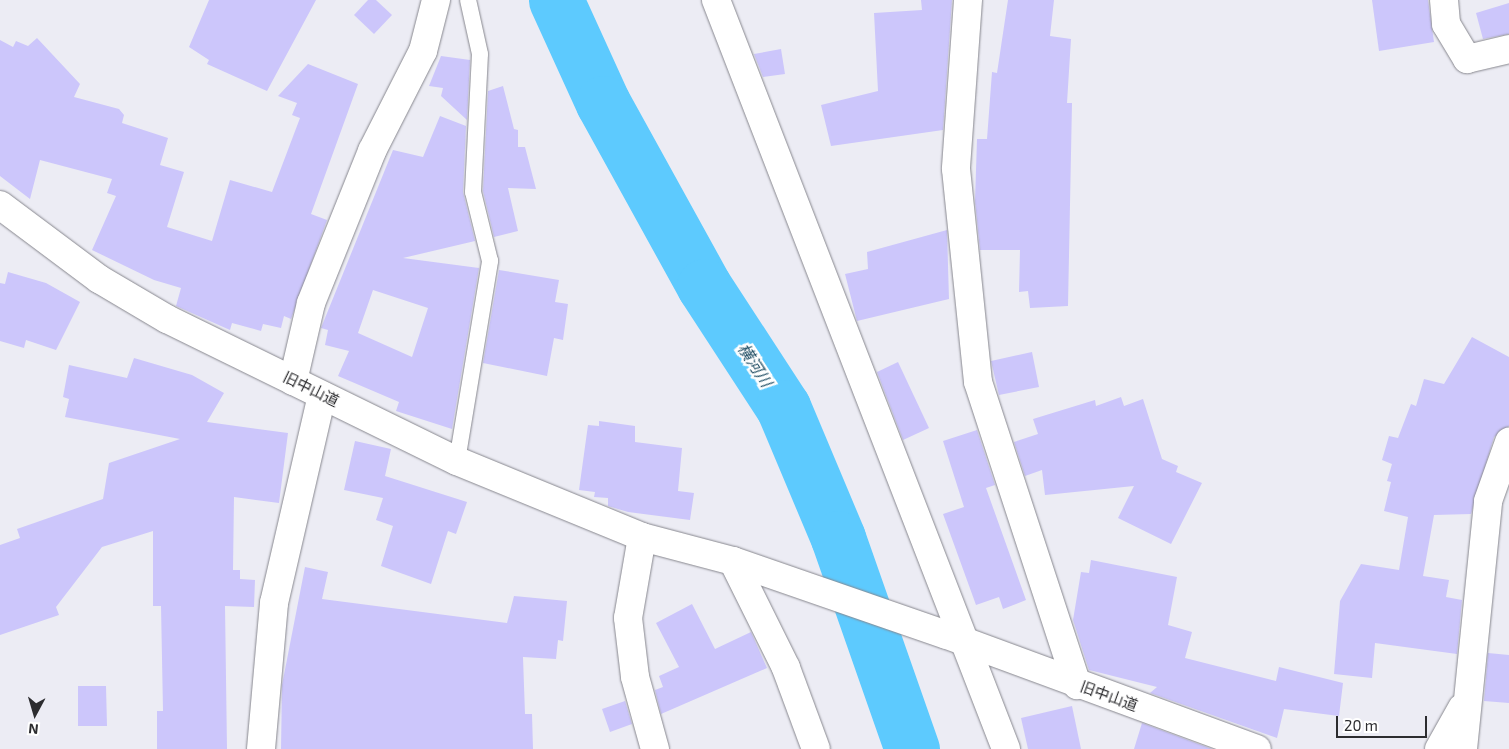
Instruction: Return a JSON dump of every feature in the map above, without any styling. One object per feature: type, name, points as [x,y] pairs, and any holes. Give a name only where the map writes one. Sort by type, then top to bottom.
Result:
[{"type":"street","points":[[293,381],[311,303],[372,151],[423,51],[436,0]]},
{"type":"street","points":[[716,0],[954,638],[1006,749]]},
{"type":"street","points":[[968,0],[956,169],[978,382],[1077,685]]},
{"type":"street","points":[[1444,0],[1446,24],[1467,60],[1509,49]]},
{"type":"street","name":"旧中山道","points":[[0,205],[116,289],[293,381],[458,461],[642,537],[740,565],[954,638],[1077,685],[1257,749]]},
{"type":"street","points":[[261,749],[274,603],[322,395]]},
{"type":"street","points":[[1463,749],[1488,501],[1509,442]]},
{"type":"street","points":[[642,537],[628,618],[634,677],[655,749]]},
{"type":"street","points":[[740,565],[786,668],[816,749]]},
{"type":"street","points":[[1439,749],[1468,698]]},
{"type":"lane","points":[[458,461],[490,261],[472,192],[480,54],[468,0]]},
{"type":"building","points":[[209,0],[316,0],[267,91],[207,64],[209,60],[189,47]]},
{"type":"building","points":[[368,0],[376,0],[392,15],[374,34],[354,15]]},
{"type":"building","points":[[921,0],[952,0],[943,130],[831,146],[821,105],[878,91],[874,13],[922,10]]},
{"type":"building","points":[[1008,0],[1054,0],[1050,36],[1071,39],[1067,103],[1072,103],[1068,306],[1030,308],[1028,291],[1019,292],[1020,250],[980,250],[975,201],[977,139],[987,139],[992,72],[997,73]]},
{"type":"building","points":[[1372,0],[1428,0],[1434,42],[1379,51]]},
{"type":"building","points":[[1509,3],[1509,34],[1483,39],[1476,13]]},
{"type":"building","points":[[37,38],[80,84],[74,97],[119,109],[124,115],[122,123],[168,138],[160,165],[184,172],[167,227],[212,241],[230,180],[272,192],[300,118],[292,115],[297,103],[278,96],[308,64],[358,84],[311,214],[327,220],[291,319],[284,316],[281,328],[263,324],[261,331],[232,323],[230,330],[176,306],[181,288],[154,280],[92,250],[116,196],[107,193],[112,179],[40,160],[30,199],[0,176],[0,40],[13,47],[16,41],[28,46]]},
{"type":"building","points":[[781,49],[785,74],[763,77],[754,54]]},
{"type":"building","points":[[441,56],[470,60],[467,120],[441,96],[443,88],[429,86]]},
{"type":"building","points":[[503,86],[514,129],[518,130],[518,147],[525,147],[536,189],[508,188],[518,231],[494,237],[483,191],[488,91]]},
{"type":"building","points":[[440,116],[466,126],[463,192],[475,241],[403,258],[479,268],[452,429],[396,411],[399,402],[338,376],[349,351],[325,345],[328,330],[321,328],[393,150],[423,157]],"holes":[[[373,290],[428,308],[412,357],[358,333]]]},
{"type":"building","points":[[947,230],[949,299],[857,321],[845,274],[868,269],[867,252]]},
{"type":"building","points":[[499,270],[559,280],[555,302],[568,304],[563,340],[554,338],[547,376],[483,363]]},
{"type":"building","points":[[8,272],[46,283],[80,302],[56,350],[26,340],[24,348],[0,341],[0,283],[5,284]]},
{"type":"building","points":[[1472,337],[1509,357],[1509,426],[1494,437],[1471,514],[1434,515],[1423,576],[1449,580],[1446,597],[1462,600],[1457,654],[1375,643],[1372,678],[1334,674],[1340,601],[1361,564],[1399,570],[1408,517],[1384,511],[1391,482],[1387,481],[1392,464],[1382,460],[1389,436],[1398,438],[1411,404],[1416,406],[1424,379],[1444,384]]},
{"type":"building","points":[[1032,352],[1039,387],[999,395],[991,361]]},
{"type":"building","points":[[134,358],[192,375],[224,393],[207,422],[288,433],[279,503],[234,497],[233,570],[240,570],[240,579],[255,580],[254,607],[225,606],[227,749],[157,749],[157,711],[163,711],[161,606],[153,606],[153,531],[102,547],[56,607],[59,615],[0,635],[0,545],[20,538],[17,529],[103,499],[109,463],[180,439],[65,417],[69,399],[63,397],[69,365],[127,378]]},
{"type":"building","points":[[898,362],[929,428],[903,440],[877,372]]},
{"type":"building","points":[[1121,397],[1124,406],[1143,399],[1162,459],[1178,466],[1176,472],[1202,483],[1171,544],[1118,518],[1134,486],[1045,495],[1042,470],[1025,476],[1014,442],[1038,434],[1033,419],[1095,400],[1096,406]]},
{"type":"building","points":[[599,421],[635,426],[635,442],[682,448],[678,491],[694,493],[690,520],[628,512],[608,506],[608,498],[594,497],[595,492],[579,490],[588,425],[599,426]]},
{"type":"building","points":[[977,430],[995,485],[986,488],[1026,600],[1003,609],[999,597],[976,605],[943,514],[964,507],[943,441]]},
{"type":"building","points":[[355,441],[391,449],[385,476],[467,502],[456,534],[448,531],[431,584],[381,566],[393,526],[376,520],[383,498],[344,490]]},
{"type":"building","points":[[1091,560],[1177,577],[1168,625],[1192,632],[1185,658],[1276,681],[1279,667],[1343,683],[1339,716],[1284,709],[1277,738],[1150,693],[1157,687],[1089,670],[1073,620],[1081,572],[1089,573]]},
{"type":"building","points":[[305,567],[328,572],[322,599],[507,623],[514,596],[567,601],[563,641],[558,640],[556,659],[523,657],[525,714],[532,714],[533,749],[281,749],[282,685]]},
{"type":"building","points":[[692,604],[715,649],[751,632],[767,668],[661,714],[655,690],[663,687],[659,676],[679,667],[656,623]]},
{"type":"building","points":[[1488,653],[1509,655],[1509,703],[1484,701]]},
{"type":"building","points":[[78,686],[106,686],[107,726],[78,726]]},
{"type":"building","points":[[625,701],[632,724],[610,732],[602,709]]},
{"type":"building","points":[[1072,706],[1081,749],[1028,749],[1021,718]]},
{"type":"building","points":[[1142,723],[1212,749],[1134,749]]},
{"type":"waterway","name":"横河川","points":[[556,0],[603,103],[704,286],[783,407],[838,538],[912,749]]}]
